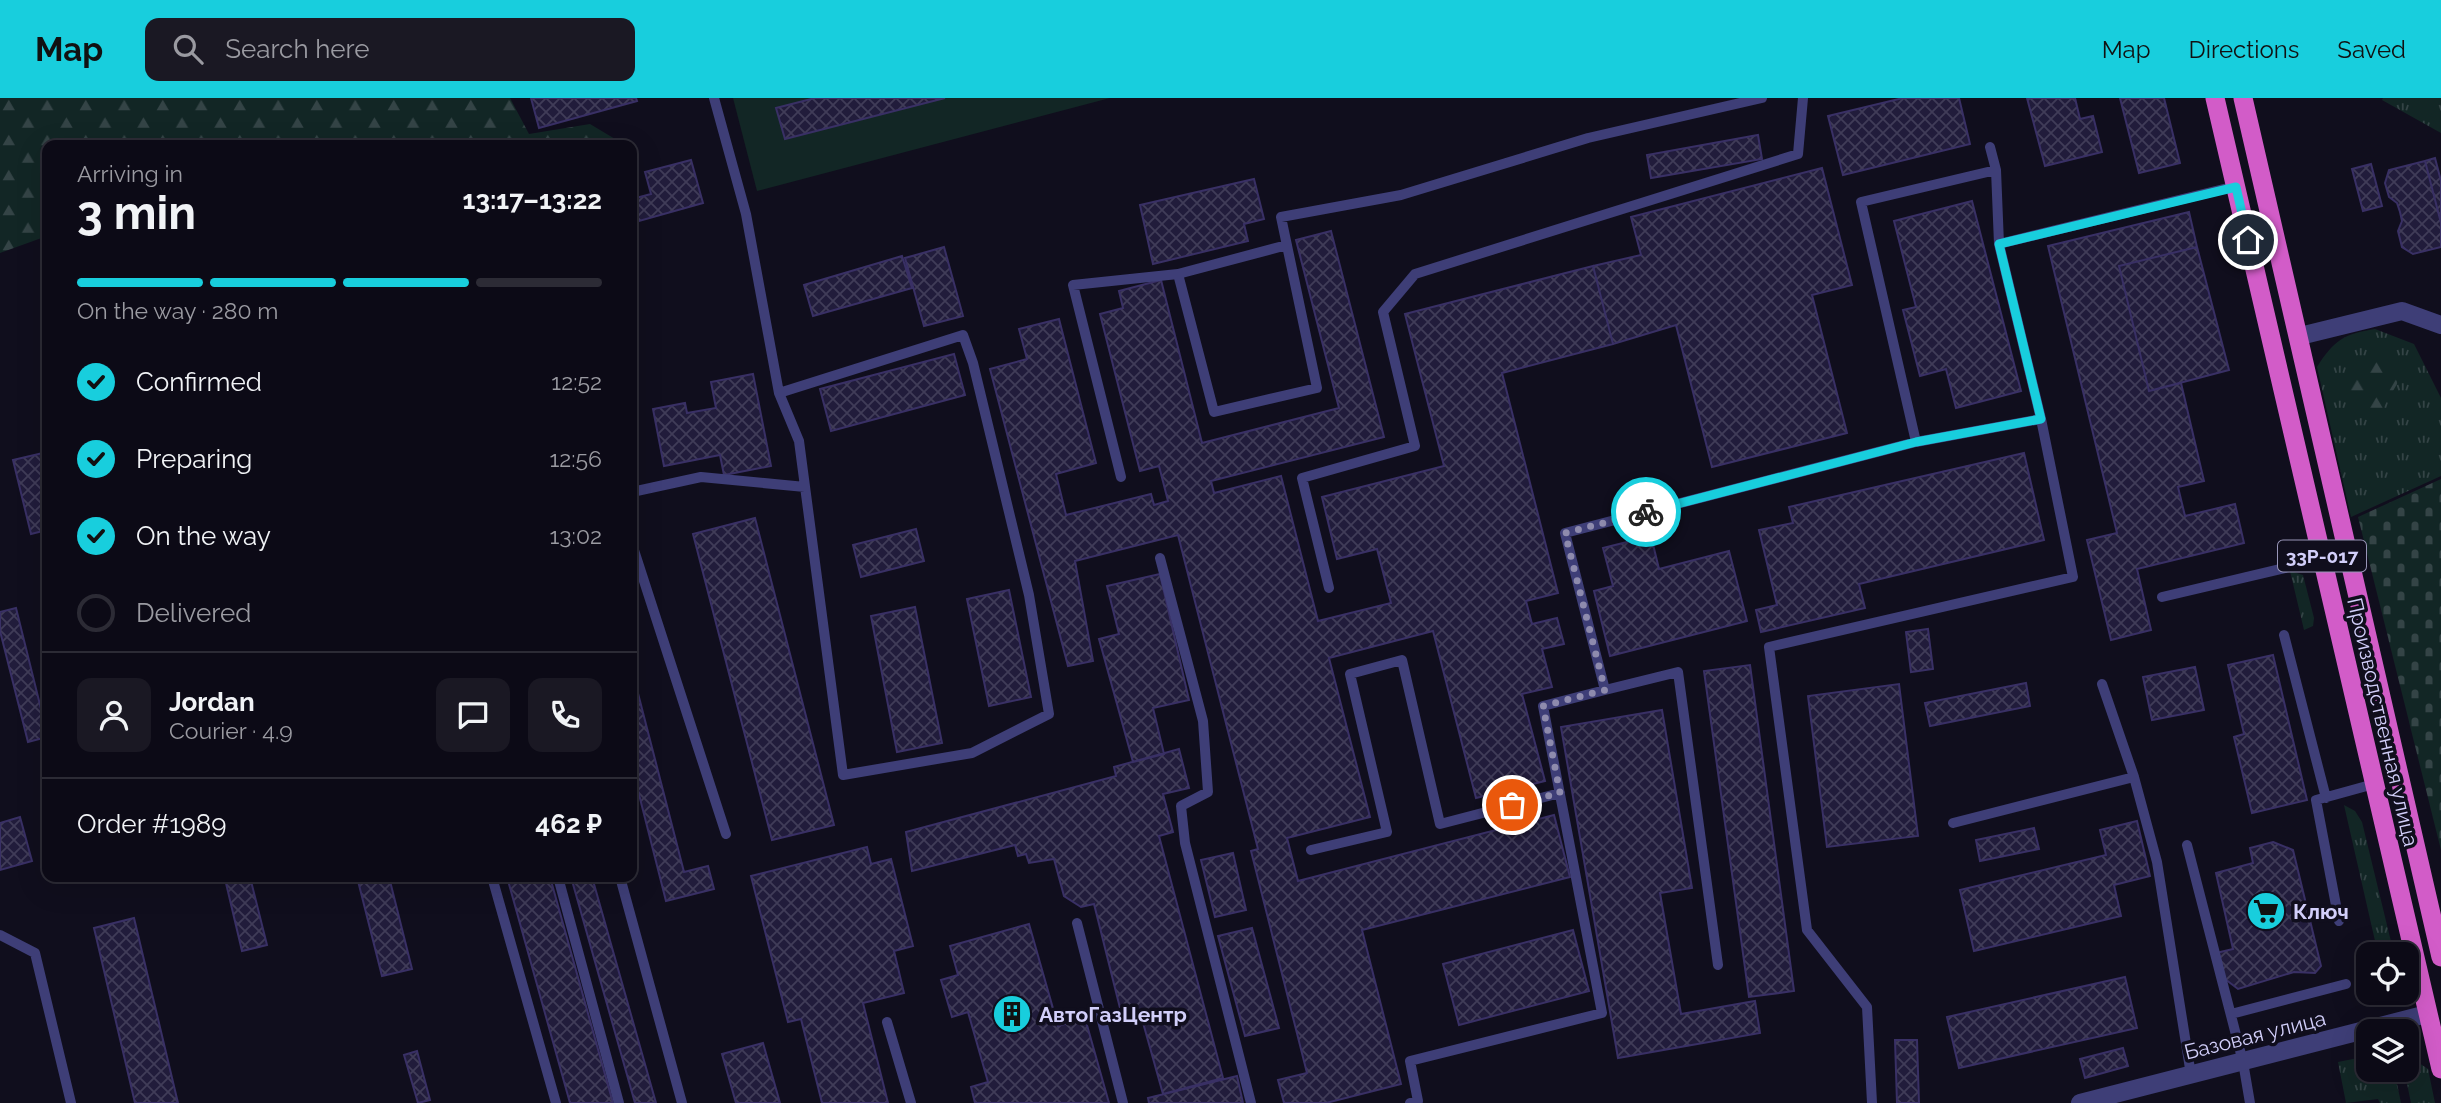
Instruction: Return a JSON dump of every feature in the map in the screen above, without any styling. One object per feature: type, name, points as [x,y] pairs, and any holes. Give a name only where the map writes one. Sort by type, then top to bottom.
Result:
[{"type":"highway","name":"Производственная улица","points":[[2215,98],[2374,784],[2434,1012],[2441,1069]]},
{"type":"highway","name":"Производственная улица","points":[[2243,98],[2441,957]]},
{"type":"street","points":[[2300,336],[2403,311],[2441,325]]},
{"type":"street","name":"Базовая улица","points":[[2080,1103],[2434,1012]]},
{"type":"lane","points":[[714,98],[746,214],[779,393],[799,441],[844,775],[972,753],[1049,714],[1029,595],[973,363],[963,335],[779,393]]},
{"type":"lane","points":[[1178,274],[1214,412],[1317,388],[1281,217],[1401,195],[1588,138],[1762,98]]},
{"type":"lane","points":[[1329,589],[1302,478],[1415,446],[1383,312],[1415,274],[1798,154],[1803,98]]},
{"type":"lane","points":[[1872,1103],[1867,1007],[1807,930],[1769,647],[2073,577],[2041,419],[1999,244],[1996,170],[1990,147]]},
{"type":"lane","points":[[1916,442],[1861,202],[1996,170]]},
{"type":"lane","points":[[1999,244],[2236,187]]},
{"type":"lane","points":[[1121,477],[1073,285],[1178,274],[1287,245]]},
{"type":"lane","points":[[1605,690],[1565,533],[1916,442],[2041,419]]},
{"type":"lane","points":[[637,491],[701,477],[805,486]]},
{"type":"lane","points":[[1160,558],[1203,721],[1208,792],[1181,806],[1185,843],[1251,1103]]},
{"type":"lane","points":[[637,559],[726,834]]},
{"type":"lane","points":[[2162,597],[2323,559]]},
{"type":"lane","points":[[2284,635],[2326,798]]},
{"type":"lane","points":[[1311,850],[1387,832],[1350,674],[1402,660],[1440,824],[1560,793]]},
{"type":"lane","points":[[1410,1103],[1418,1101],[1410,1061],[1602,1013],[1543,706],[1678,672],[1718,965]]},
{"type":"lane","points":[[2102,684],[2134,778],[2157,862],[2191,1076]]},
{"type":"lane","points":[[1953,823],[2134,778]]},
{"type":"lane","points":[[2339,921],[2316,800],[2374,784]]},
{"type":"lane","points":[[2187,845],[2243,1062],[2250,1103]]},
{"type":"lane","points":[[493,882],[556,1103]]},
{"type":"lane","points":[[559,882],[619,1103]]},
{"type":"lane","points":[[621,882],[682,1103]]},
{"type":"lane","points":[[1077,923],[1124,1103]]},
{"type":"lane","points":[[0,935],[35,953],[71,1103]]},
{"type":"lane","points":[[2231,1014],[2346,984]]},
{"type":"lane","points":[[887,1022],[911,1103]]},
{"type":"green space","points":[[0,98],[510,98],[529,134],[590,124],[617,140],[42,140],[42,238],[0,253]]},
{"type":"green space","points":[[733,98],[1110,98],[757,191]]},
{"type":"green space","points":[[2441,98],[2441,133],[2382,100]]},
{"type":"green space","points":[[2375,329],[2414,344],[2441,398],[2441,476],[2351,517],[2317,367],[2329,350],[2341,340],[2355,333]]},
{"type":"green space","points":[[2379,353],[2398,370],[2397,384],[2383,408],[2366,413],[2350,408],[2341,386],[2354,360]]},
{"type":"green space","points":[[2441,479],[2441,850],[2358,517]]},
{"type":"green space","points":[[2290,571],[2303,575],[2314,618],[2313,626],[2304,630]]},
{"type":"green space","points":[[2344,805],[2355,811],[2362,822],[2391,942],[2375,942]]},
{"type":"green space","points":[[2356,1058],[2356,1082],[2397,1082],[2401,1103],[2380,1103],[2378,1099],[2346,1103],[2338,1062]]},
{"type":"green space","points":[[2419,1063],[2428,1069],[2435,1103],[2411,1103],[2407,1082],[2419,1082]]},
{"type":"building","points":[[531,98],[636,98],[637,101],[539,128]]},
{"type":"building","points":[[815,98],[945,98],[785,139],[776,108]]},
{"type":"building","points":[[1903,98],[1959,98],[1970,144],[1843,175],[1828,116]]},
{"type":"building","points":[[2027,98],[2075,98],[2080,119],[2093,116],[2102,152],[2045,166]]},
{"type":"building","points":[[2120,98],[2164,98],[2180,163],[2139,173]]},
{"type":"building","points":[[1758,135],[1762,159],[1651,178],[1647,155]]},
{"type":"building","points":[[2435,158],[2441,181],[2441,223],[2425,161]]},
{"type":"building","points":[[691,160],[703,203],[637,222],[637,198],[651,194],[645,172]]},
{"type":"building","points":[[2425,161],[2441,223],[2441,247],[2413,254],[2402,247],[2398,231],[2402,221],[2400,212],[2397,203],[2389,197],[2385,183],[2389,170]]},
{"type":"building","points":[[2371,164],[2382,206],[2363,211],[2352,169]]},
{"type":"building","points":[[1822,168],[1852,285],[1812,295],[1847,433],[1712,467],[1676,325],[1613,344],[1593,266],[1641,255],[1631,217]]},
{"type":"building","points":[[1254,179],[1264,219],[1244,224],[1248,241],[1153,264],[1140,205]]},
{"type":"building","points":[[1972,201],[2021,391],[1956,408],[1946,369],[1920,376],[1903,310],[1916,307],[1894,221]]},
{"type":"building","points":[[2189,212],[2197,247],[2119,266],[2149,391],[2181,383],[2204,481],[2178,487],[2185,516],[2235,504],[2244,543],[2137,569],[2151,630],[2111,640],[2087,540],[2117,533],[2048,246]]},
{"type":"building","points":[[1331,231],[1384,437],[1211,481],[1214,493],[1281,476],[1318,621],[1391,603],[1377,549],[1337,559],[1322,497],[1444,466],[1405,314],[1593,266],[1613,344],[1502,373],[1558,593],[1526,601],[1532,624],[1557,618],[1564,644],[1542,649],[1552,687],[1522,694],[1545,781],[1476,798],[1433,631],[1329,658],[1370,817],[1287,838],[1298,881],[1554,815],[1570,877],[1362,930],[1401,1084],[1326,1103],[1284,1103],[1278,1080],[1307,1073],[1251,851],[1258,849],[1178,535],[1075,561],[1093,661],[1068,666],[990,369],[1027,359],[1019,329],[1059,319],[1096,463],[1056,474],[1066,515],[1151,494],[1154,505],[1168,501],[1159,466],[1140,471],[1100,314],[1123,308],[1119,291],[1161,280],[1202,443],[1339,408],[1296,240]]},
{"type":"building","points":[[944,247],[963,316],[924,326],[905,258]]},
{"type":"building","points":[[2197,247],[2229,370],[2149,391],[2119,266]]},
{"type":"building","points":[[902,256],[912,288],[813,316],[804,285]]},
{"type":"building","points":[[954,354],[965,395],[831,431],[820,389]]},
{"type":"building","points":[[753,374],[771,466],[724,475],[720,455],[664,466],[653,409],[685,403],[687,413],[716,408],[711,382]]},
{"type":"building","points":[[42,453],[42,531],[31,534],[13,460]]},
{"type":"building","points":[[2024,453],[2044,540],[1859,584],[1865,608],[1761,632],[1756,610],[1777,605],[1759,530],[1793,523],[1789,507]]},
{"type":"building","points":[[755,518],[834,825],[772,840],[693,534]]},
{"type":"building","points":[[916,529],[924,561],[861,577],[853,545]]},
{"type":"building","points":[[1651,536],[1659,569],[1729,551],[1747,621],[1610,656],[1594,591],[1613,586],[1603,548]]},
{"type":"building","points":[[1160,574],[1189,700],[1153,708],[1164,754],[1133,762],[1099,639],[1119,634],[1107,586]]},
{"type":"building","points":[[1009,590],[1031,697],[989,706],[967,599]]},
{"type":"building","points":[[915,607],[942,743],[897,752],[871,616]]},
{"type":"building","points":[[16,608],[42,713],[42,738],[28,742],[0,631],[0,612]]},
{"type":"building","points":[[1928,629],[1933,669],[1911,672],[1906,632]]},
{"type":"building","points":[[2273,655],[2307,800],[2252,813],[2234,737],[2244,734],[2228,665]]},
{"type":"building","points":[[1750,665],[1794,991],[1749,997],[1704,671]]},
{"type":"building","points":[[2195,667],[2204,710],[2152,720],[2143,677]]},
{"type":"building","points":[[2026,683],[2030,706],[1930,726],[1925,703]]},
{"type":"building","points":[[1899,684],[1918,836],[1827,847],[1808,696]]},
{"type":"building","points":[[637,689],[684,872],[708,866],[714,889],[666,901],[637,787]]},
{"type":"building","points":[[1662,710],[1692,888],[1660,893],[1681,1014],[1755,1001],[1760,1033],[1618,1058],[1561,727]]},
{"type":"building","points":[[1179,749],[1189,788],[1163,794],[1173,832],[1159,836],[1223,1078],[1163,1094],[1140,1012],[1122,1016],[1094,904],[1081,907],[1064,896],[1054,859],[1029,863],[1026,854],[1018,856],[1015,845],[912,871],[906,832],[1116,776],[1114,767]]},
{"type":"building","points":[[20,817],[32,861],[0,870],[0,823]]},
{"type":"building","points":[[2137,821],[2150,876],[2114,885],[2121,916],[1974,951],[1960,890],[2106,855],[2100,830]]},
{"type":"building","points":[[2034,828],[2039,849],[1980,861],[1976,840]]},
{"type":"building","name":"Ключ","points":[[2273,842],[2293,850],[2321,966],[2315,973],[2294,972],[2238,989],[2221,976],[2216,953],[2233,949],[2216,873],[2253,863],[2250,848]]},
{"type":"building","points":[[867,847],[871,864],[891,859],[913,946],[894,951],[904,993],[863,1003],[888,1103],[822,1103],[801,1019],[788,1022],[751,876]]},
{"type":"building","points":[[1233,853],[1246,910],[1215,917],[1201,860]]},
{"type":"building","points":[[226,882],[251,882],[267,945],[242,951]]},
{"type":"building","points":[[358,882],[390,882],[412,969],[382,976]]},
{"type":"building","points":[[508,882],[551,882],[613,1103],[570,1103]]},
{"type":"building","points":[[572,882],[593,882],[656,1103],[635,1103]]},
{"type":"building","points":[[134,918],[178,1103],[135,1103],[94,928]]},
{"type":"building","name":"АвтоГазЦентр","points":[[1029,924],[1058,1026],[1085,1018],[1109,1103],[975,1103],[971,1087],[988,1082],[968,1012],[952,1017],[941,980],[958,975],[950,946]]},
{"type":"building","points":[[1252,928],[1279,1028],[1245,1036],[1218,936]]},
{"type":"building","points":[[1573,930],[1589,991],[1459,1025],[1443,964]]},
{"type":"building","points":[[2125,977],[2137,1028],[1959,1068],[1947,1017]]},
{"type":"building","points":[[1895,1040],[1917,1040],[1919,1103],[1897,1103]]},
{"type":"building","points":[[763,1043],[780,1103],[736,1103],[722,1054]]},
{"type":"building","points":[[2123,1048],[2128,1066],[2085,1078],[2080,1059]]},
{"type":"building","points":[[417,1051],[430,1100],[418,1103],[404,1055]]},
{"type":"building","points":[[1237,1076],[1243,1103],[1149,1103],[1148,1098]]},
{"type":"way so far","points":[[1512,805],[1560,793],[1543,706],[1605,690],[1565,533],[1646,512]]},
{"type":"place","name":"Ключ","points":[[2266,911]]},
{"type":"place","name":"АвтоГазЦентр","points":[[1012,1014]]},
{"type":"route","points":[[1646,512],[1916,442],[2041,419],[1999,244],[2236,187],[2248,240]]}]
